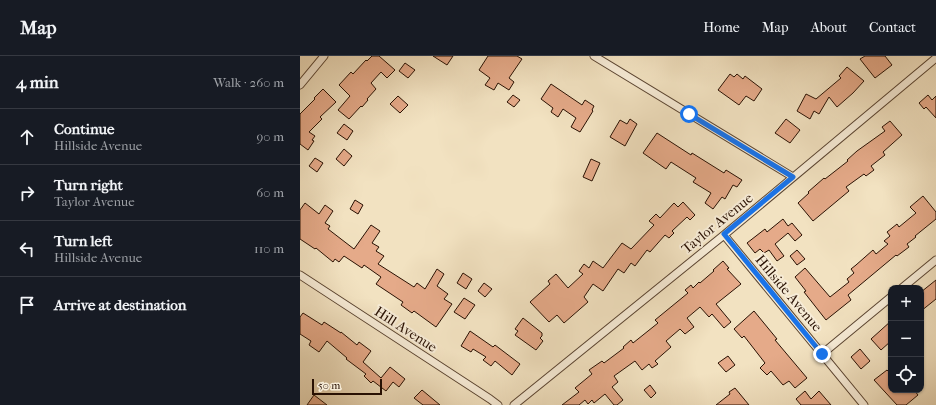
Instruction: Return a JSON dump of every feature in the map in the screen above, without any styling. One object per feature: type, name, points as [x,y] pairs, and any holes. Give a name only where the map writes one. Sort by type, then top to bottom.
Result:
[{"type":"street","points":[[300,84],[324,56]]},
{"type":"street","points":[[594,56],[793,177]]},
{"type":"street","name":"Taylor Avenue","points":[[514,405],[724,234],[936,58]]},
{"type":"street","name":"Hillside Avenue","points":[[724,234],[864,405]]},
{"type":"street","points":[[906,285],[936,260]]},
{"type":"street","name":"Hill Avenue","points":[[300,275],[498,405]]},
{"type":"street","points":[[822,354],[888,299]]},
{"type":"building","points":[[372,56],[379,56],[395,70],[387,78],[381,72],[371,83],[376,89],[362,107],[361,106],[349,119],[338,110],[350,96],[339,85],[351,72],[353,74],[366,60],[367,61]]},
{"type":"building","points":[[433,56],[453,56],[447,65]]},
{"type":"building","points":[[488,56],[517,56],[522,59],[509,78],[514,82],[509,90],[498,83],[494,90],[485,85],[490,78],[479,70]]},
{"type":"building","points":[[865,56],[885,56],[892,65],[875,78],[860,59]]},
{"type":"building","points":[[405,63],[415,70],[408,78],[399,71]]},
{"type":"building","points":[[847,67],[864,81],[853,93],[837,107],[829,97],[819,114],[814,111],[810,119],[797,111],[806,94],[816,99],[841,78],[839,76]]},
{"type":"building","points":[[730,74],[734,77],[737,74],[743,79],[745,76],[762,89],[754,101],[746,96],[739,105],[718,90]]},
{"type":"building","points":[[551,84],[582,105],[585,100],[594,106],[593,111],[580,132],[571,127],[576,118],[563,109],[558,117],[551,112],[553,108],[541,99]]},
{"type":"building","points":[[323,89],[336,102],[320,117],[322,119],[309,132],[315,136],[312,140],[314,141],[308,150],[300,144],[300,114]]},
{"type":"building","points":[[513,95],[520,100],[514,107],[507,102]]},
{"type":"building","points":[[928,95],[932,100],[936,96],[936,118],[926,107],[924,109],[919,103]]},
{"type":"building","points":[[398,96],[408,105],[400,113],[390,104]]},
{"type":"building","points":[[630,119],[637,124],[625,146],[610,137],[620,120],[627,124]]},
{"type":"building","points":[[786,119],[800,130],[790,143],[775,133]]},
{"type":"building","points":[[890,121],[902,135],[883,152],[885,155],[871,166],[874,170],[866,176],[864,174],[846,187],[849,191],[813,221],[798,203],[824,178],[825,179],[848,161],[847,160],[857,151],[885,131],[882,127]]},
{"type":"building","points":[[344,124],[353,131],[347,140],[337,133]]},
{"type":"building","points":[[657,133],[691,155],[692,153],[724,173],[726,170],[742,180],[737,187],[733,185],[725,199],[722,197],[713,209],[705,203],[711,193],[693,182],[696,178],[671,162],[666,169],[643,153]]},
{"type":"building","points":[[344,149],[352,156],[344,166],[336,159]]},
{"type":"building","points":[[315,158],[323,163],[317,172],[309,166]]},
{"type":"building","points":[[591,159],[600,163],[592,181],[583,177]]},
{"type":"building","points":[[923,196],[936,212],[936,219],[907,244],[909,247],[897,256],[896,255],[848,295],[851,300],[826,320],[804,292],[806,291],[795,277],[805,268],[830,297],[849,282],[847,279],[854,273],[851,269],[873,250],[876,254],[888,244],[884,241],[890,236],[887,232],[897,224],[899,227],[916,213],[910,207]]},
{"type":"building","points":[[355,200],[363,205],[358,214],[350,209]]},
{"type":"building","points":[[683,202],[695,215],[690,220],[687,217],[672,231],[674,233],[669,238],[665,235],[650,252],[647,250],[635,266],[631,263],[624,273],[618,269],[603,291],[593,284],[584,297],[588,302],[564,323],[557,315],[549,322],[530,302],[550,284],[548,281],[556,274],[568,288],[583,274],[579,271],[584,264],[589,268],[593,261],[603,268],[622,243],[631,249],[654,225],[649,221],[656,214],[660,218],[674,203],[678,207]]},
{"type":"building","points":[[305,203],[319,214],[325,205],[333,211],[325,223],[330,226],[328,229],[354,249],[371,225],[380,231],[372,243],[379,247],[376,251],[384,256],[378,264],[414,287],[417,283],[425,289],[437,269],[444,274],[437,286],[448,294],[444,299],[452,304],[436,327],[414,311],[412,313],[401,305],[403,302],[376,284],[381,277],[364,265],[362,268],[344,256],[339,262],[335,259],[333,262],[316,248],[315,249],[300,239],[300,210]]},
{"type":"building","points":[[783,219],[788,226],[792,223],[802,235],[795,241],[788,233],[775,244],[784,256],[777,261],[769,250],[764,253],[760,249],[755,253],[747,243],[765,229],[767,232]]},
{"type":"building","points":[[797,250],[805,259],[797,265],[790,256]]},
{"type":"building","points":[[723,261],[729,268],[727,269],[741,284],[716,304],[731,322],[724,328],[712,314],[709,317],[700,307],[687,318],[694,327],[685,334],[680,329],[666,341],[671,347],[655,361],[658,364],[652,368],[649,364],[642,370],[635,361],[614,376],[618,382],[612,387],[623,400],[617,405],[614,405],[605,394],[594,403],[592,400],[588,404],[585,400],[579,405],[562,405],[579,392],[575,388],[592,374],[589,370],[602,361],[604,363],[624,348],[623,347],[631,340],[633,343],[658,323],[655,320],[688,293],[685,290],[691,285],[693,288],[699,282],[700,283]]},
{"type":"building","points":[[463,273],[472,279],[466,289],[457,283]]},
{"type":"building","points":[[936,280],[936,299],[924,309],[924,290]]},
{"type":"building","points":[[484,283],[492,289],[485,297],[478,291]]},
{"type":"building","points":[[464,298],[475,305],[465,319],[454,312]]},
{"type":"building","points":[[754,311],[777,339],[775,340],[807,378],[795,388],[789,381],[783,385],[771,371],[767,375],[760,368],[765,363],[744,336],[742,338],[734,329]]},
{"type":"building","points":[[303,313],[322,325],[324,322],[341,332],[357,345],[359,342],[371,351],[363,362],[381,378],[390,367],[405,379],[399,387],[393,382],[386,391],[373,381],[371,383],[364,376],[366,374],[346,359],[347,358],[327,341],[319,352],[309,345],[311,341],[300,334],[300,317]]},
{"type":"building","points":[[523,318],[542,333],[540,338],[543,341],[536,350],[515,335],[518,331],[515,329]]},
{"type":"building","points":[[888,324],[888,344],[881,350],[871,339]]},
{"type":"building","points":[[470,331],[493,347],[495,345],[520,364],[512,375],[495,361],[491,366],[483,360],[486,357],[473,349],[471,352],[461,346]]},
{"type":"building","points":[[860,349],[870,361],[861,369],[851,357]]},
{"type":"building","points":[[728,356],[735,365],[726,372],[718,363]]},
{"type":"building","points":[[887,370],[888,393],[916,393],[918,395],[906,405],[897,405],[874,380]]},
{"type":"building","points":[[650,385],[656,393],[651,398],[644,390]]},
{"type":"building","points":[[735,388],[749,405],[716,405],[730,394],[729,392]]},
{"type":"building","points":[[422,390],[440,405],[423,405],[414,398]]},
{"type":"building","points":[[805,391],[811,399],[819,391],[831,405],[801,405],[796,399]]},
{"type":"building","points":[[314,395],[327,405],[307,405]]},
{"type":"route","points":[[689,114],[793,177],[724,234],[822,354]]}]
